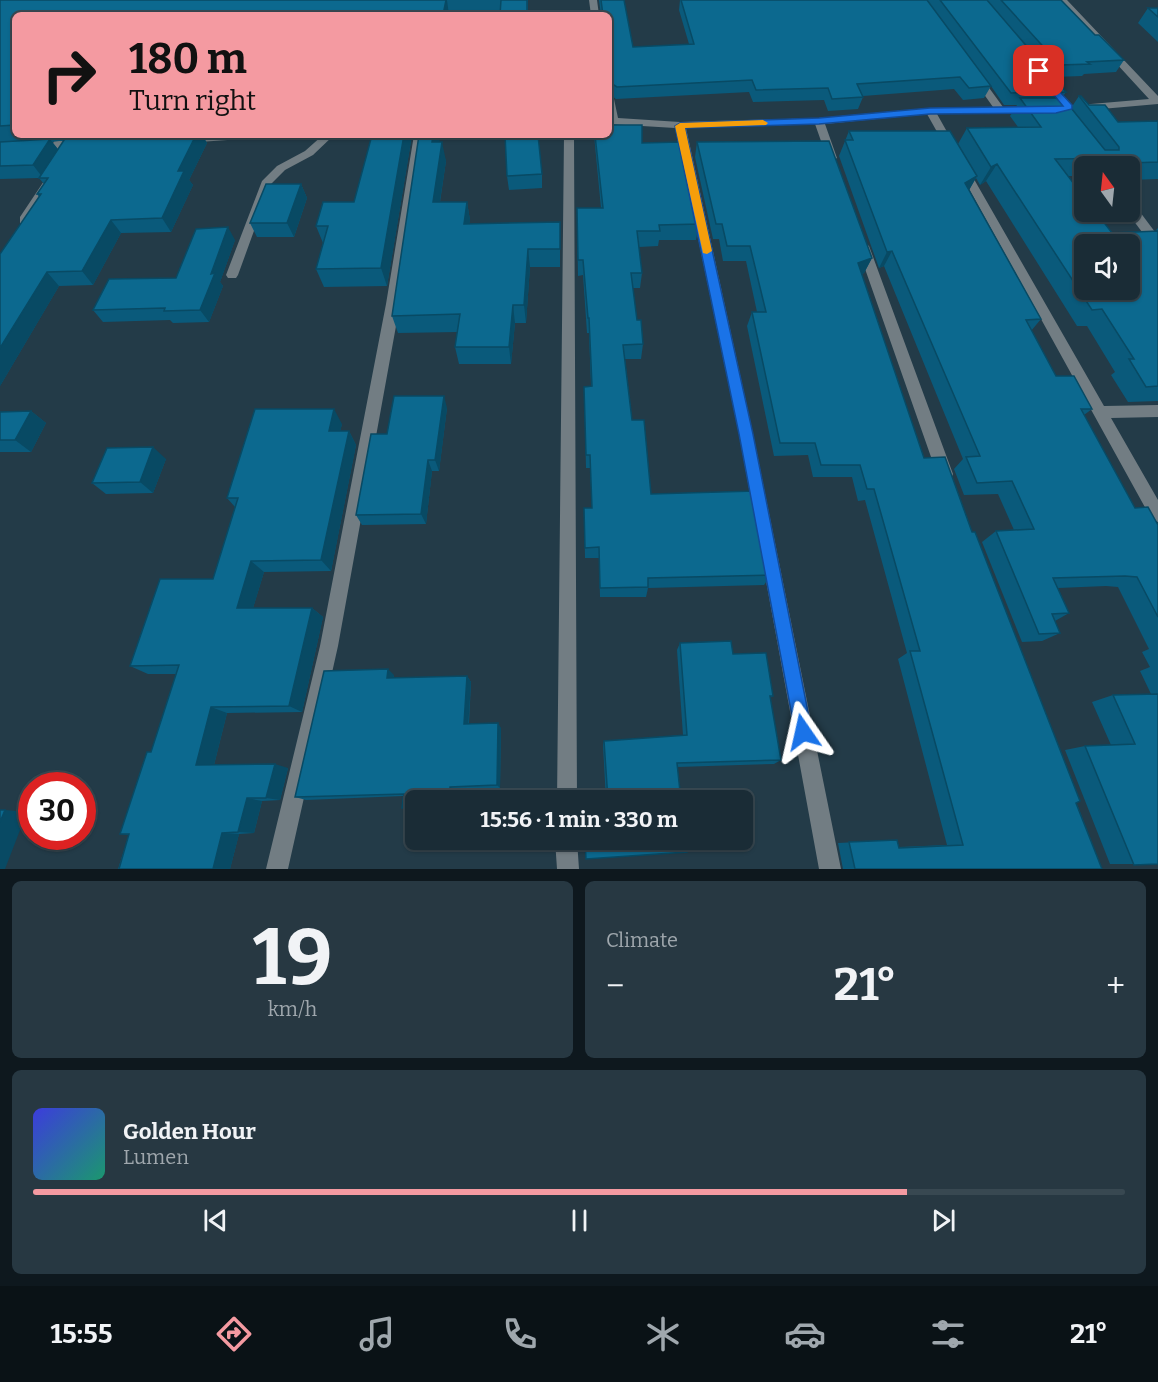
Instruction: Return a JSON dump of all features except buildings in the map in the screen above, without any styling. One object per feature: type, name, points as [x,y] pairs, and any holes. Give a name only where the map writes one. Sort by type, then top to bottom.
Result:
[{"type":"street","points":[[1062,0],[1158,101]]},
{"type":"street","points":[[972,71],[1000,110]]},
{"type":"street","points":[[1062,98],[1069,107]]},
{"type":"street","points":[[612,121],[680,126],[819,121],[930,111],[1000,110],[1059,114],[1069,107],[1158,101]]},
{"type":"street","points":[[930,111],[1158,515]]},
{"type":"street","points":[[819,121],[838,177]]},
{"type":"street","points":[[680,126],[746,434],[830,869]]},
{"type":"street","points":[[60,138],[49,148],[71,147]]},
{"type":"street","points":[[176,140],[208,138]]},
{"type":"street","points":[[232,275],[266,183],[281,168],[309,153],[326,138]]},
{"type":"street","points":[[277,869],[329,646],[393,304],[419,138]]},
{"type":"street","points":[[567,790],[569,138]]},
{"type":"street","points":[[19,228],[58,167]]},
{"type":"street","points":[[1140,221],[1158,245]]},
{"type":"street","points":[[858,233],[951,490]]},
{"type":"street","points":[[1100,412],[1158,411]]},
{"type":"street","points":[[567,850],[568,869]]},
{"type":"slow traffic","points":[[707,251],[680,126],[763,123]]},
{"type":"route","points":[[803,732],[746,434],[680,126],[819,121],[930,111],[1056,110],[1069,107],[1039,71]]}]
